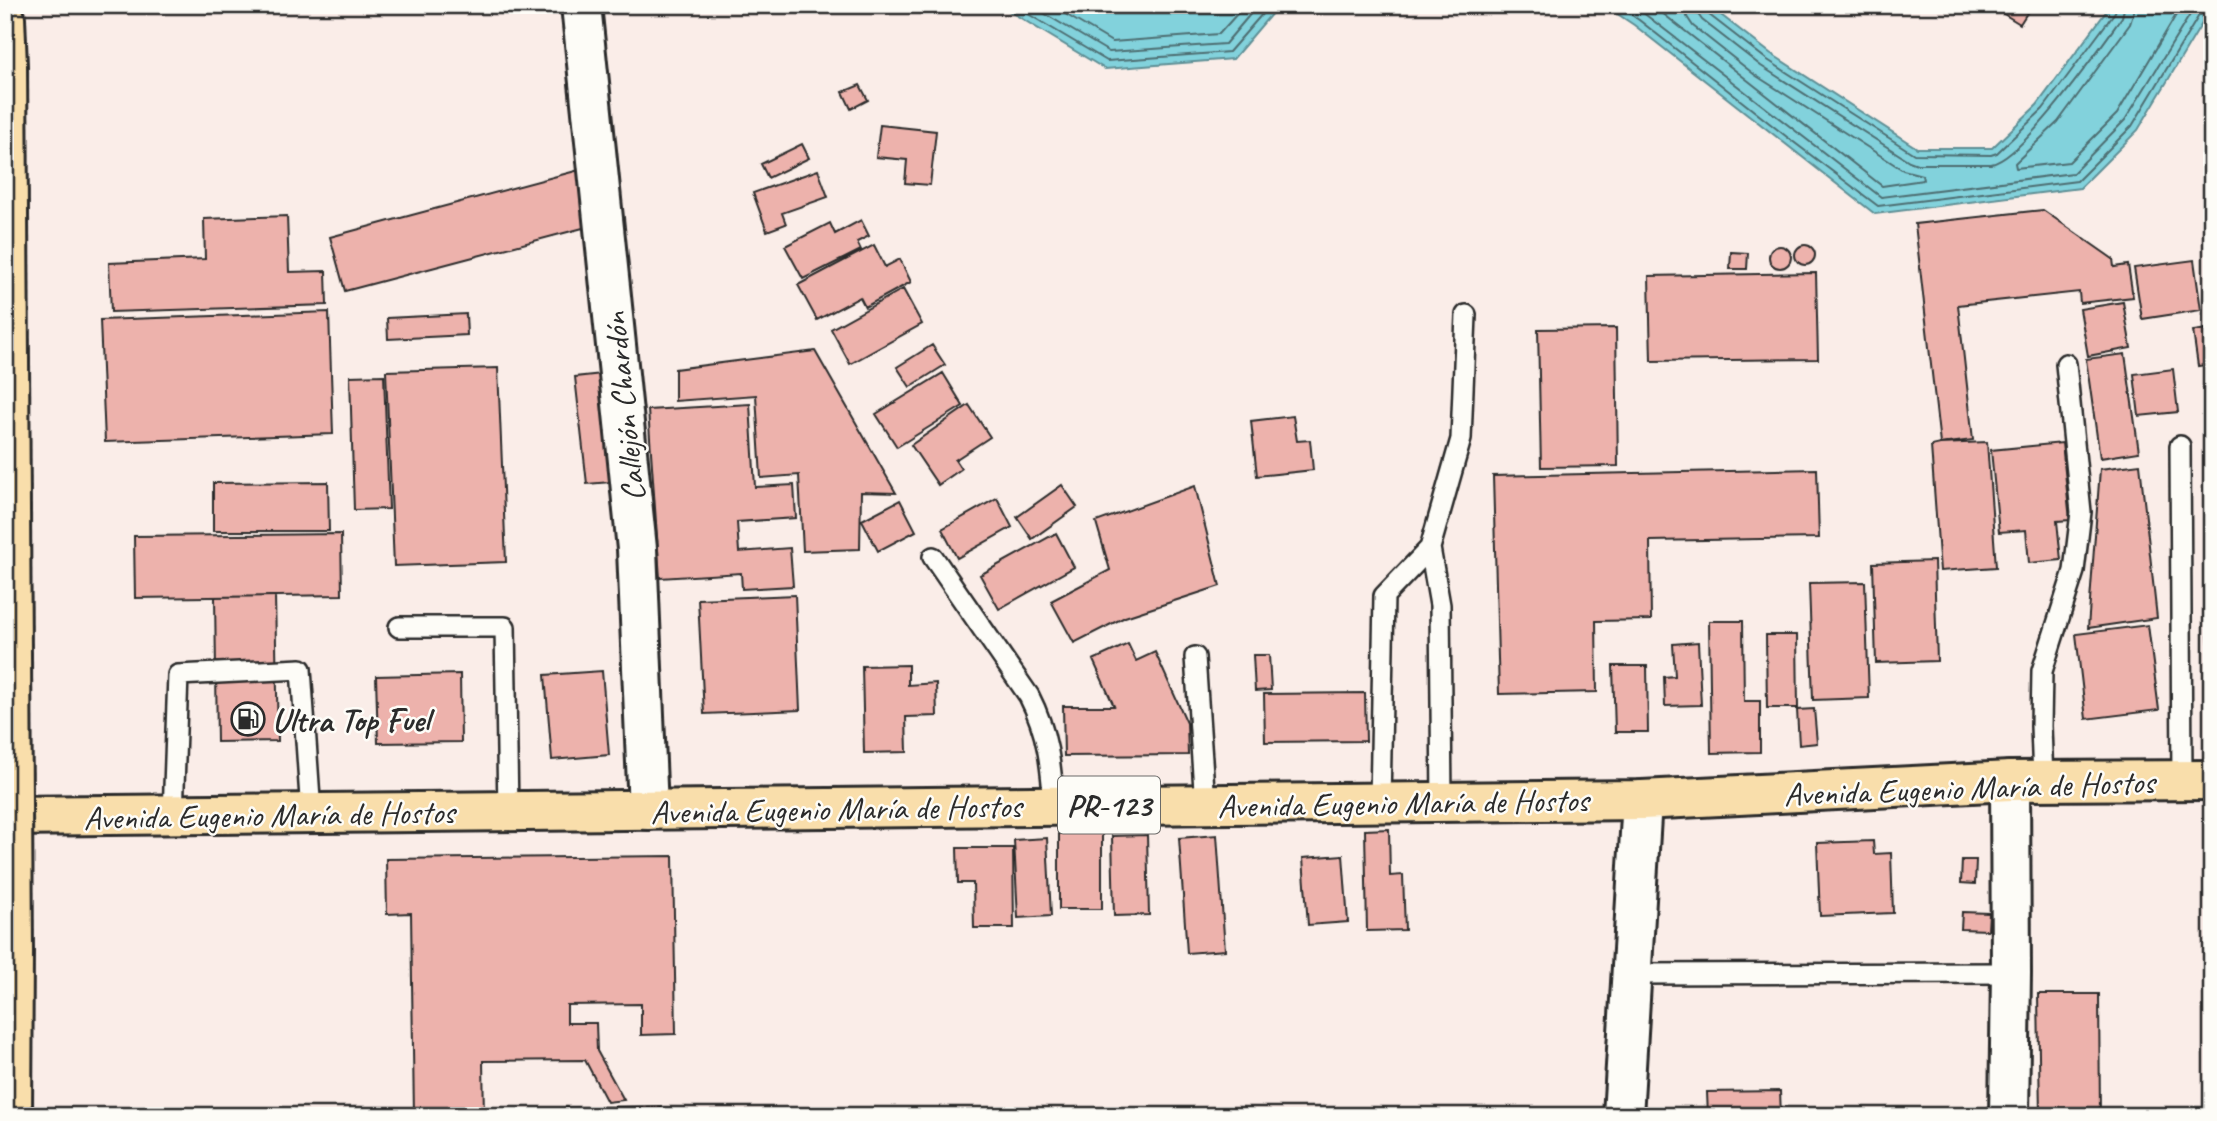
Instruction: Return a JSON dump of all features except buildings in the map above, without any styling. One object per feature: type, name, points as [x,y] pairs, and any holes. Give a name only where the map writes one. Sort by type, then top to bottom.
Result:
[{"type":"main road","points":[[5,18],[12,1116]]},
{"type":"main road","name":"Avenida Eugenio María de Hostos","points":[[5,817],[1642,800],[2026,781],[2197,780]]},
{"type":"street","name":"Callejón Chardón","points":[[581,5],[637,549],[648,810]]},
{"type":"street","points":[[2009,1116],[2011,973],[2026,781]]},
{"type":"street","points":[[1623,1116],[1642,800]]},
{"type":"lane","points":[[1442,802],[1440,605],[1430,548],[1461,439],[1466,315]]},
{"type":"lane","points":[[2026,781],[2041,726],[2042,671],[2074,571],[2081,512],[2066,364]]},
{"type":"lane","points":[[2180,446],[2197,780]]},
{"type":"lane","points":[[1380,803],[1384,596],[1430,548]]},
{"type":"lane","points":[[933,557],[1030,696],[1050,752],[1054,806]]},
{"type":"lane","points":[[400,627],[505,627],[508,812]]},
{"type":"lane","points":[[1195,657],[1205,804]]},
{"type":"lane","points":[[173,815],[178,675],[302,669],[311,813]]},
{"type":"lane","points":[[1631,974],[2011,973]]},
{"type":"water","points":[[999,5],[1279,5],[1233,59],[1105,69]]},
{"type":"water","points":[[1604,5],[1708,5],[1770,53],[1917,148],[1992,148],[2037,105],[2111,5],[2212,5],[2212,12],[2204,20],[2138,130],[2080,188],[1875,214],[1634,25]]},
{"type":"place","name":"Ultra Top Fuel","points":[[248,719]]}]
